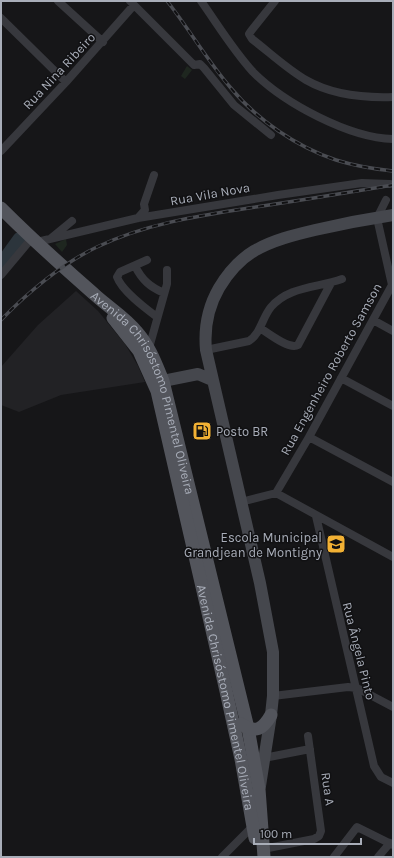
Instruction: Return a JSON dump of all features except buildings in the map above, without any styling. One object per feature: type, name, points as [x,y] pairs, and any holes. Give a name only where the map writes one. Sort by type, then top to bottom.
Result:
[{"type":"main road","points":[[1,208],[96,296]]},
{"type":"main road","points":[[160,386],[198,374],[206,365],[206,332],[211,306],[224,280],[243,258],[270,243],[290,236],[393,215]]},
{"type":"main road","name":"Avenida Chrisóstomo Pimentel Oliveira","points":[[96,296],[130,324],[149,348],[248,728],[259,789],[262,854]]},
{"type":"main road","name":"Avenida Chrisóstomo Pimentel Oliveira","points":[[96,296],[139,351],[160,386],[241,759],[253,826],[262,854]]},
{"type":"main road","points":[[207,355],[242,502],[273,652],[273,696],[259,789]]},
{"type":"main road","points":[[198,374],[212,380]]},
{"type":"main road","points":[[228,698],[238,721],[248,728],[259,729],[264,727],[271,715]]},
{"type":"street","points":[[58,1],[103,42]]},
{"type":"street","points":[[201,1],[227,41],[254,73],[288,100],[337,126],[360,133],[393,139]]},
{"type":"street","points":[[275,1],[249,34],[252,39],[306,80],[319,86],[352,95],[367,97],[393,97]]},
{"type":"street","points":[[132,3],[194,65],[200,64],[234,105],[271,134]]},
{"type":"street","name":"Rua Nina Ribeiro","points":[[1,151],[103,42],[132,3]]},
{"type":"street","points":[[1,18],[66,82]]},
{"type":"street","points":[[138,218],[145,210],[144,204],[154,175]]},
{"type":"street","name":"Rua Vila Nova","points":[[33,239],[50,239],[138,218],[278,195],[362,183],[390,184]]},
{"type":"street","points":[[377,218],[386,200]]},
{"type":"street","name":"Rua Engenheiro Roberto Samson","points":[[276,493],[392,285],[377,218]]},
{"type":"street","points":[[50,239],[72,221]]},
{"type":"street","points":[[1,275],[33,239]]},
{"type":"street","points":[[147,260],[120,272],[117,277],[120,284],[131,295],[158,317]]},
{"type":"street","points":[[135,266],[140,276],[146,283],[154,289],[164,293]]},
{"type":"street","points":[[149,348],[167,284],[167,270]]},
{"type":"street","points":[[207,355],[255,337],[270,308],[284,295],[342,279]]},
{"type":"street","points":[[260,328],[288,345],[295,346],[298,344],[331,283]]},
{"type":"street","points":[[373,320],[393,331]]},
{"type":"street","points":[[341,378],[393,406]]},
{"type":"street","points":[[309,436],[393,482]]},
{"type":"street","points":[[242,502],[276,493],[393,557]]},
{"type":"street","name":"Rua Ângela Pinto","points":[[316,516],[374,766],[381,777],[393,784]]},
{"type":"street","points":[[273,696],[348,687],[356,688],[393,707]]},
{"type":"street","name":"Rua A","points":[[262,854],[314,839],[319,836],[321,831],[308,736]]},
{"type":"street","points":[[264,758],[310,749]]},
{"type":"street","points":[[222,857],[253,826]]},
{"type":"street","points":[[334,857],[356,828],[359,827],[391,844],[378,857]]},
{"type":"shaded area","points":[[187,66],[192,70],[185,79],[181,76]]},
{"type":"shaded area","points":[[66,239],[67,245],[62,252],[55,244]]},
{"type":"shaded area","points":[[76,291],[98,311],[125,344],[138,366],[145,382],[61,395],[19,412],[1,405],[1,367],[38,325]]},
{"type":"waterway","points":[[1,264],[19,239]]},
{"type":"railway","points":[[167,1],[230,87],[252,110],[278,131],[307,148],[336,160],[350,164],[393,171]]},
{"type":"railway","points":[[1,320],[22,299],[71,261],[97,247],[134,232],[210,214],[393,185]]},
{"type":"place","name":"Posto BR","points":[[202,431]]},
{"type":"place","name":"Escola Municipal Grandjean de Montigny","points":[[336,544]]}]
